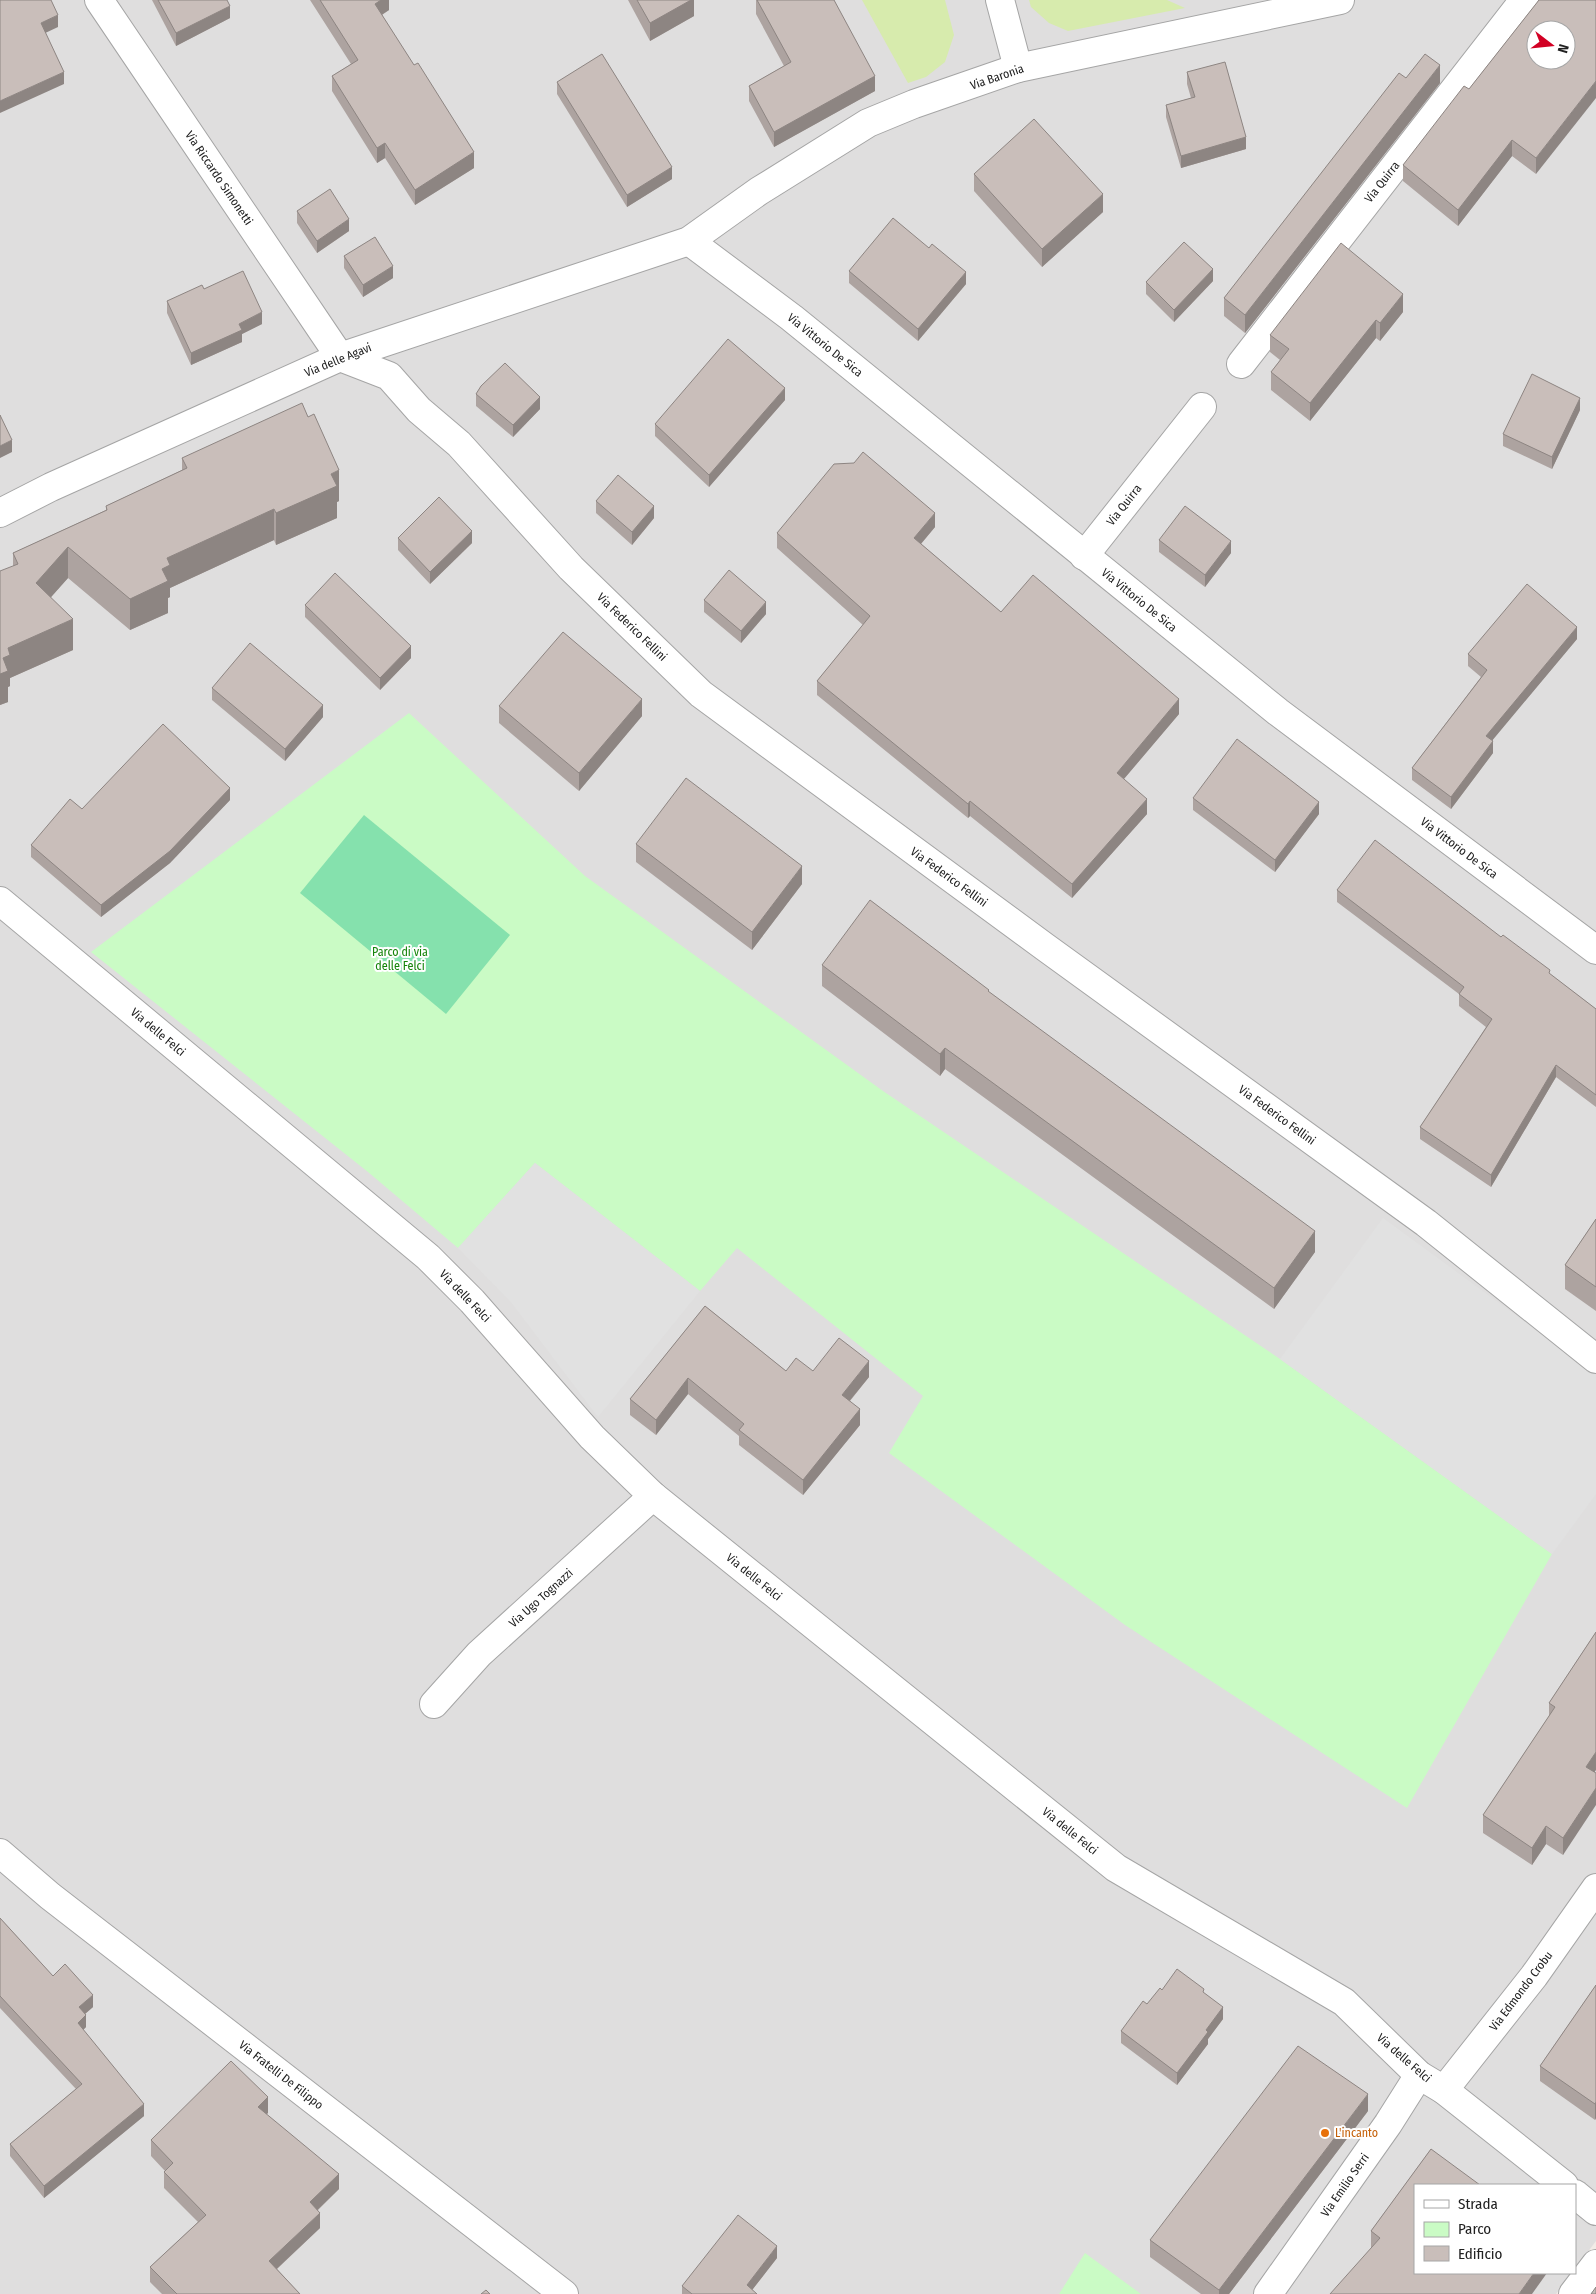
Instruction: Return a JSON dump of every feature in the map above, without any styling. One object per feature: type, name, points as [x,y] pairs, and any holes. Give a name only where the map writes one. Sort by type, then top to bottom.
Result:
[{"type":"street","name":"Via Riccardo Simonetti","points":[[99,0],[340,357]]},
{"type":"street","points":[[1000,0],[1018,68]]},
{"type":"street","name":"Via Baronia","points":[[689,241],[759,191],[868,123],[914,104],[1018,68],[1340,0]]},
{"type":"street","name":"Via Quirra","points":[[1241,364],[1524,0]]},
{"type":"street","name":"Via delle Agavi","points":[[0,513],[51,487],[340,357],[689,241]]},
{"type":"street","name":"Via Vittorio De Sica","points":[[689,241],[792,318],[1278,712],[1596,950]]},
{"type":"street","name":"Via Federico Fellini","points":[[340,357],[389,376],[419,410],[459,444],[571,568],[701,694],[1053,953],[1426,1223],[1596,1359]]},
{"type":"street","name":"Via Quirra","points":[[1084,556],[1202,407]]},
{"type":"street","name":"Via delle Felci","points":[[0,901],[428,1257],[472,1301],[592,1437],[653,1496],[1116,1868],[1344,2002],[1420,2075],[1444,2090],[1563,2184]]},
{"type":"street","name":"Via Ugo Tognazzi","points":[[434,1704],[479,1654],[653,1496]]},
{"type":"street","name":"Via Fratelli De Filippo","points":[[0,1853],[50,1896],[564,2294]]},
{"type":"street","name":"Via Edmondo Crobu","points":[[1444,2090],[1534,1976],[1596,1888]]},
{"type":"street","name":"Via Emilio Serri","points":[[1268,2294],[1388,2124],[1420,2075]]},
{"type":"street","points":[[1576,2195],[1596,2211]]},
{"type":"street","points":[[1573,2294],[1596,2264]]},
{"type":"shaded area","points":[[0,0],[1596,0],[1596,2241],[1576,2268],[1576,2184],[1414,2184],[1414,2274],[1571,2274],[1556,2294],[0,2294]]},
{"type":"shaded area","points":[[535,1163],[700,1291],[598,1417],[511,1302],[458,1248]]},
{"type":"shaded area","points":[[1383,1218],[1596,1374],[1596,1494],[1552,1554],[1280,1359]]},
{"type":"green space","points":[[862,0],[945,0],[954,35],[945,62],[926,77],[908,83]]},
{"type":"green space","points":[[1029,0],[1167,0],[1185,8],[1068,31],[1049,23],[1031,7]]},
{"type":"green space","name":"Parco di via delle Felci","points":[[409,713],[585,876],[883,1091],[1280,1359],[1552,1554],[1407,1808],[1125,1625],[889,1453],[923,1396],[737,1248],[700,1291],[535,1163],[458,1248],[368,1172],[91,952]]},
{"type":"green space","points":[[364,815],[510,935],[446,1014],[300,893]]},
{"type":"green space","points":[[1085,2253],[1141,2294],[1059,2294]]},
{"type":"building","points":[[0,0],[51,0],[58,15],[41,23],[64,72],[0,101]]},
{"type":"building","points":[[158,0],[227,0],[230,6],[176,33]]},
{"type":"building","points":[[320,0],[381,0],[375,4],[414,65],[418,63],[474,152],[415,190],[385,143],[377,148],[332,76],[358,60]]},
{"type":"building","points":[[637,0],[691,0],[650,23]]},
{"type":"building","points":[[757,0],[834,0],[875,76],[774,132],[749,86],[791,62]]},
{"type":"building","points":[[1539,0],[1596,0],[1596,81],[1536,158],[1512,140],[1458,210],[1403,165],[1464,86],[1469,89]]},
{"type":"building","points":[[602,54],[672,167],[627,195],[557,82]]},
{"type":"building","points":[[1425,54],[1440,65],[1245,315],[1224,298],[1399,73],[1406,78]]},
{"type":"building","points":[[1225,62],[1246,137],[1181,156],[1166,105],[1195,97],[1187,72]]},
{"type":"building","points":[[1034,119],[1103,194],[1042,249],[974,174]]},
{"type":"building","points":[[330,189],[349,219],[317,241],[297,211]]},
{"type":"building","points":[[893,218],[929,248],[932,244],[966,272],[918,329],[849,271]]},
{"type":"building","points":[[375,237],[393,266],[363,285],[344,256]]},
{"type":"building","points":[[1184,242],[1213,269],[1174,310],[1146,282]]},
{"type":"building","points":[[1341,243],[1403,294],[1380,323],[1376,320],[1310,403],[1271,372],[1289,349],[1270,335]]},
{"type":"building","points":[[243,271],[262,312],[239,324],[242,330],[191,353],[167,301],[202,285],[204,289]]},
{"type":"building","points":[[728,339],[785,388],[709,475],[655,424]]},
{"type":"building","points":[[505,363],[540,397],[513,425],[476,394],[481,386]]},
{"type":"building","points":[[1532,374],[1580,398],[1552,457],[1503,434]]},
{"type":"building","points":[[302,403],[308,417],[314,414],[339,470],[331,474],[337,486],[276,513],[274,509],[167,558],[170,565],[162,569],[168,581],[130,599],[68,547],[36,583],[73,619],[8,648],[10,655],[3,658],[8,671],[0,674],[0,571],[18,564],[13,553],[107,510],[106,506],[187,468],[182,458]]},
{"type":"building","points":[[0,415],[12,440],[0,446]]},
{"type":"building","points":[[863,452],[935,513],[914,538],[1001,612],[1033,575],[1179,699],[1117,773],[1147,799],[1072,884],[970,801],[968,804],[817,681],[870,616],[777,533],[834,464],[854,463]]},
{"type":"building","points":[[618,475],[654,506],[632,532],[596,501]]},
{"type":"building","points":[[439,497],[472,531],[430,572],[398,538]]},
{"type":"building","points":[[1185,506],[1231,541],[1205,575],[1159,540]]},
{"type":"building","points":[[729,570],[766,602],[741,631],[704,600]]},
{"type":"building","points":[[335,573],[411,646],[380,678],[305,605]]},
{"type":"building","points":[[1527,584],[1577,627],[1486,736],[1493,741],[1451,797],[1412,768],[1487,670],[1468,654]]},
{"type":"building","points":[[563,632],[642,699],[579,773],[499,706]]},
{"type":"building","points":[[250,643],[323,705],[285,749],[212,688]]},
{"type":"building","points":[[163,724],[230,788],[170,851],[101,905],[31,845],[70,799],[82,809]]},
{"type":"building","points":[[1237,739],[1319,802],[1275,860],[1193,798]]},
{"type":"building","points":[[686,778],[802,866],[752,932],[636,844]]},
{"type":"building","points":[[1375,840],[1501,937],[1503,935],[1550,970],[1549,973],[1596,1009],[1596,1095],[1556,1065],[1491,1175],[1420,1127],[1492,1019],[1459,994],[1464,987],[1337,890]]},
{"type":"building","points":[[870,900],[988,991],[1315,1231],[1274,1288],[945,1048],[940,1054],[822,965]]},
{"type":"building","points":[[1596,1219],[1596,1287],[1565,1265]]},
{"type":"building","points":[[705,1306],[786,1371],[796,1358],[813,1371],[839,1338],[869,1361],[842,1395],[860,1409],[803,1480],[739,1430],[744,1424],[688,1378],[656,1420],[630,1399]]},
{"type":"building","points":[[1596,1632],[1596,1752],[1586,1767],[1596,1773],[1596,1788],[1563,1838],[1546,1826],[1532,1848],[1483,1815],[1555,1707],[1549,1703]]},
{"type":"building","points":[[0,1918],[53,1976],[65,1964],[93,1995],[79,2007],[86,2015],[78,2023],[144,2104],[44,2186],[10,2144],[82,2084],[0,1996]]},
{"type":"building","points":[[1177,1969],[1204,1989],[1203,1992],[1223,2007],[1206,2030],[1208,2032],[1177,2073],[1121,2031],[1143,2001],[1147,2004],[1160,1988],[1162,1990]]},
{"type":"building","points":[[1596,1985],[1596,2102],[1595,2104],[1540,2066]]},
{"type":"building","points":[[1298,2046],[1368,2094],[1219,2290],[1150,2240]]},
{"type":"building","points":[[231,2061],[268,2097],[258,2107],[339,2174],[310,2202],[320,2213],[269,2261],[300,2294],[177,2294],[150,2267],[206,2215],[164,2172],[173,2163],[151,2140]]},
{"type":"building","points":[[1431,2149],[1479,2184],[1414,2184],[1414,2274],[1533,2274],[1519,2294],[1330,2294],[1380,2238],[1371,2231]]},
{"type":"building","points":[[738,2215],[777,2246],[747,2285],[757,2294],[692,2294],[682,2286]]},
{"type":"building","points":[[1596,2287],[1596,2294],[1591,2294]]},
{"type":"building","points":[[486,2290],[490,2294],[481,2294]]},
{"type":"place","name":"L'incanto","points":[[1325,2133]]}]
